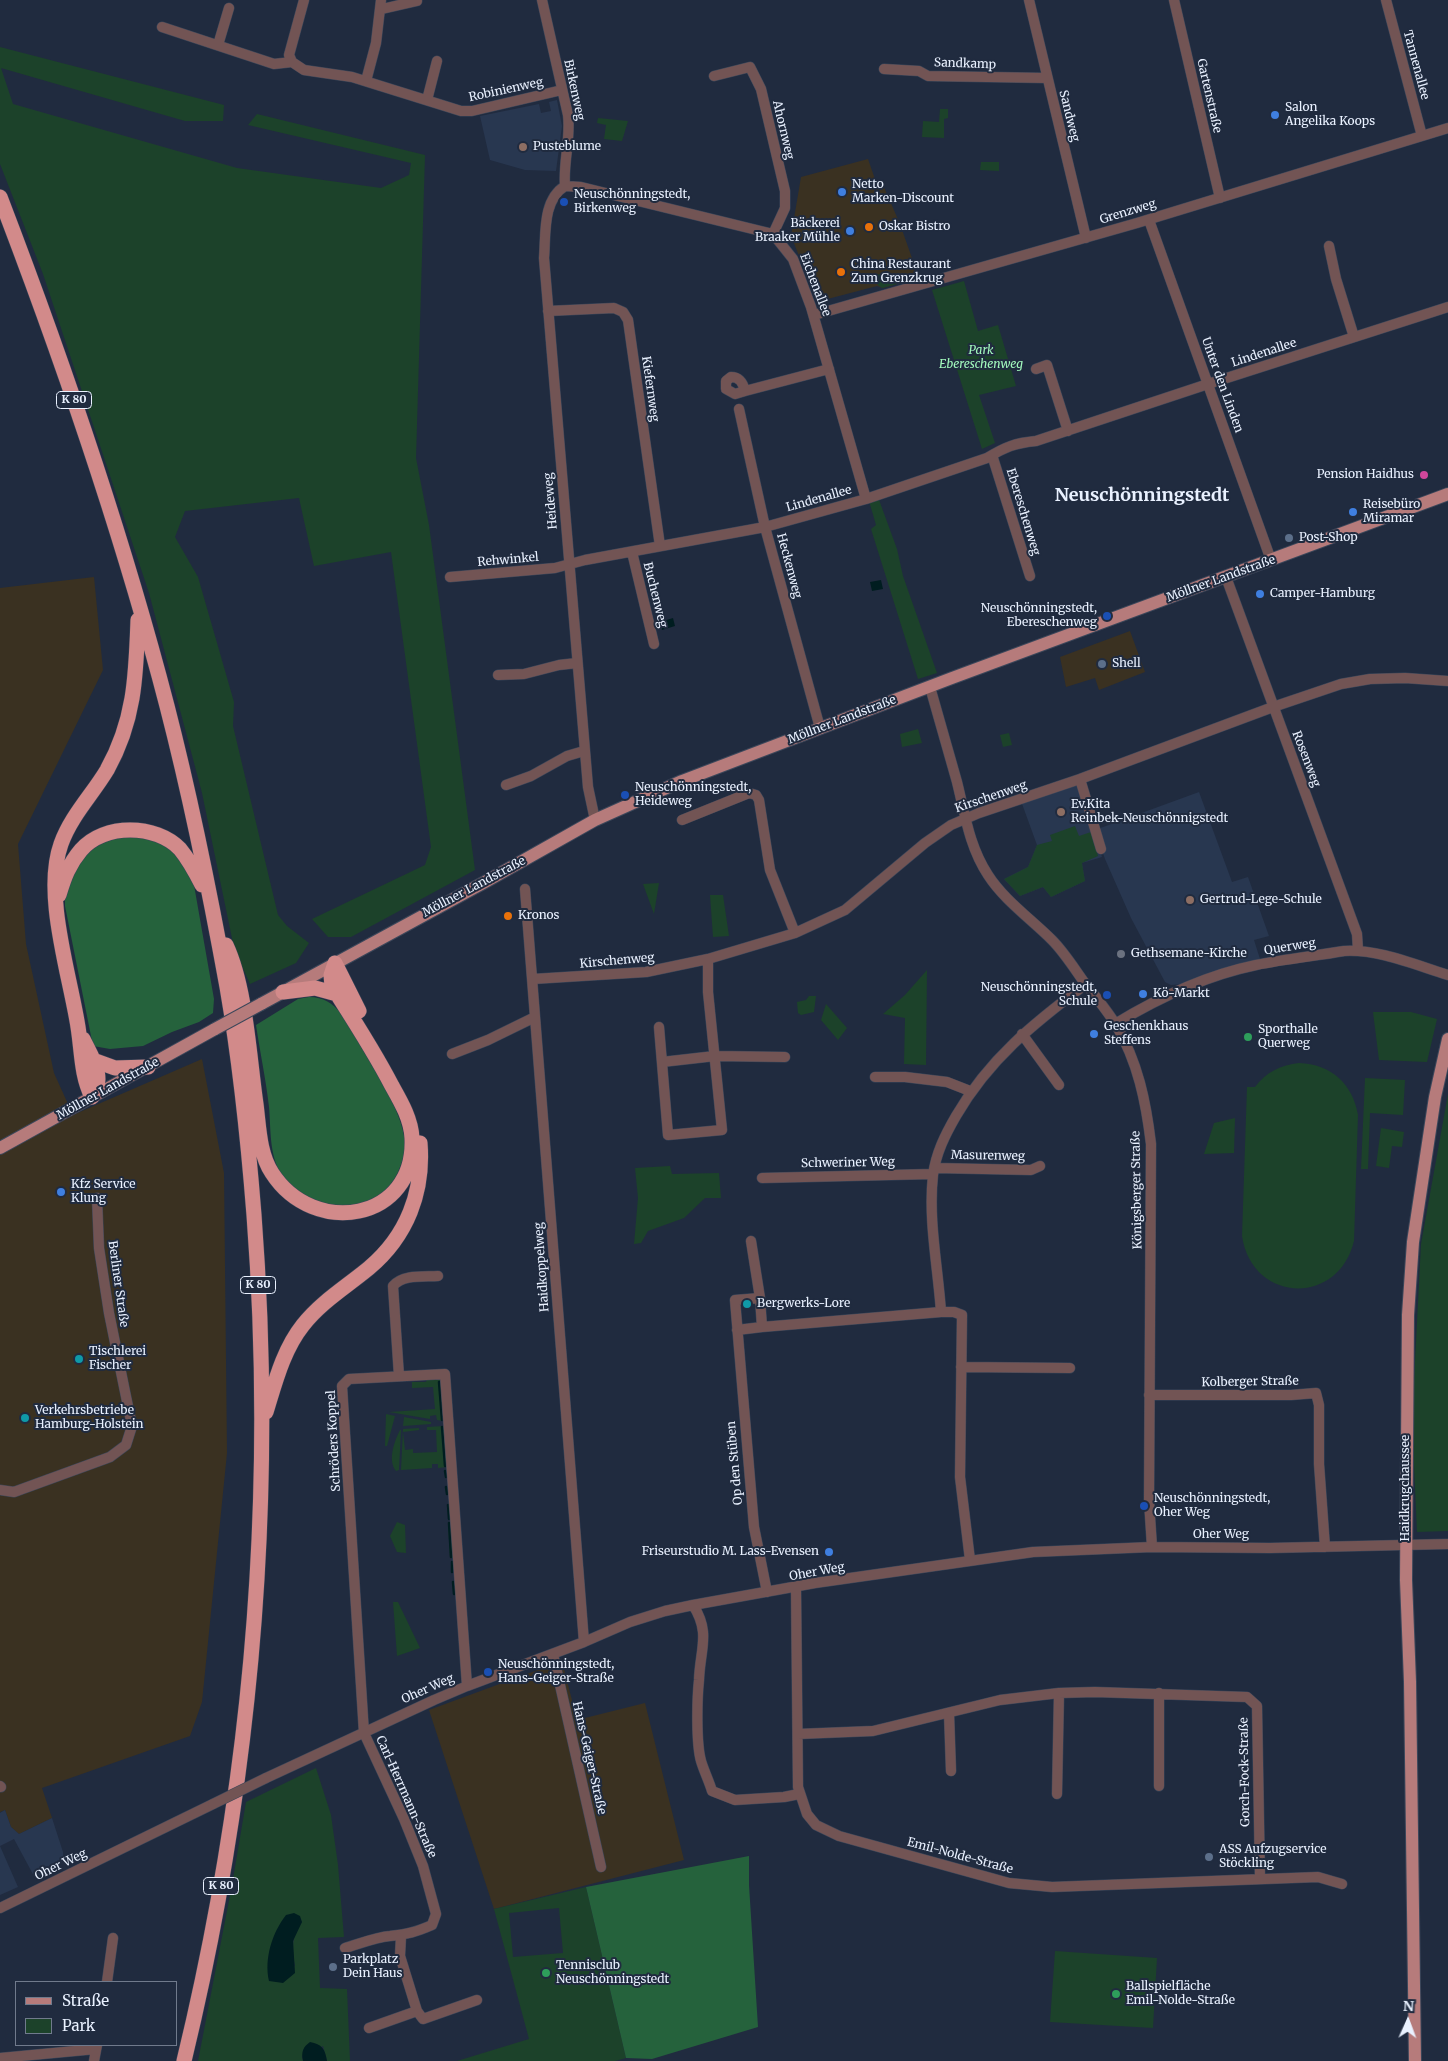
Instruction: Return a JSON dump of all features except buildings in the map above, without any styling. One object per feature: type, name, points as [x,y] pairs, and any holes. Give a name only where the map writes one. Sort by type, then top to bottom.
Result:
[{"type":"highway","name":"K 80","points":[[0,197],[86,433],[139,606],[176,743],[210,899],[227,990],[242,1095],[251,1182],[258,1285],[262,1426],[260,1549],[252,1663],[244,1736],[220,1893],[184,2061]]},
{"type":"highway","points":[[92,1097],[84,1078],[54,876],[61,844],[69,826],[117,752],[131,710],[136,673],[139,606]]},
{"type":"highway","points":[[57,904],[68,868],[82,848],[102,836],[135,830],[162,838],[179,848],[210,899]]},
{"type":"highway","points":[[215,927],[227,946],[238,982],[260,1137],[267,1163],[277,1180],[299,1200],[317,1210],[342,1214],[353,1213],[375,1206],[393,1192],[401,1183],[406,1173],[410,1161],[412,1139],[411,1128],[401,1103],[377,1058],[331,983],[332,970],[335,963]]},
{"type":"highway","points":[[262,1426],[284,1356],[302,1326],[324,1302],[370,1267],[392,1244],[406,1222],[420,1183],[420,1140],[409,1106],[335,963]]},
{"type":"highway","points":[[283,992],[315,988],[338,994]]},
{"type":"highway","points":[[78,1029],[93,1060],[99,1080],[98,1089],[92,1097]]},
{"type":"highway","points":[[93,1060],[115,1068],[148,1067]]},
{"type":"main road","name":"Möllner Landstraße","points":[[0,1148],[595,820],[682,781],[820,728],[1448,494]]},
{"type":"main road","name":"Haidkrugchaussee","points":[[1415,2061],[1410,1682],[1406,1546],[1408,1315],[1413,1242],[1435,1097],[1448,1040]]},
{"type":"street","points":[[292,62],[289,55],[304,0]]},
{"type":"street","name":"Birkenweg","points":[[542,0],[570,131],[564,170],[565,186]]},
{"type":"street","name":"Sandweg","points":[[1029,0],[1086,238]]},
{"type":"street","name":"Gartenstraße","points":[[1174,0],[1220,198]]},
{"type":"street","name":"Tannenallee","points":[[1386,0],[1422,136]]},
{"type":"street","points":[[366,81],[376,43],[381,5],[417,1]]},
{"type":"street","points":[[218,45],[228,8]]},
{"type":"street","name":"Robinienweg","points":[[162,26],[274,64],[292,62],[304,70],[366,81],[461,111],[472,111],[562,90]]},
{"type":"street","points":[[427,100],[437,61]]},
{"type":"street","name":"Ahornweg","points":[[714,76],[750,67],[760,89],[785,191],[786,208],[773,234]]},
{"type":"street","name":"Sandkamp","points":[[884,69],[919,71],[928,76],[1047,78]]},
{"type":"street","name":"Grenzweg","points":[[814,315],[1149,220],[1448,128]]},
{"type":"street","points":[[565,186],[581,186],[773,234]]},
{"type":"street","name":"Heideweg","points":[[565,186],[553,196],[549,208],[544,258],[584,751],[588,787],[595,820]]},
{"type":"street","name":"Unter den Linden","points":[[1149,220],[1271,560]]},
{"type":"street","name":"Eichenallee","points":[[773,234],[793,259],[814,315],[866,499]]},
{"type":"street","points":[[1328,246],[1354,337]]},
{"type":"street","name":"Lindenallee","points":[[568,565],[765,527],[866,499],[987,458],[1002,448],[1023,442],[1036,441],[1448,307]]},
{"type":"street","name":"Kiefernweg","points":[[548,311],[614,308],[623,312],[628,320],[660,546]]},
{"type":"street","points":[[1036,369],[1047,365],[1068,430]]},
{"type":"street","points":[[745,391],[829,369]]},
{"type":"street","name":"Heckenweg","points":[[738,409],[765,527],[820,728]]},
{"type":"street","name":"Ebereschenweg","points":[[992,455],[1030,576]]},
{"type":"street","name":"Buchenweg","points":[[632,552],[654,644]]},
{"type":"street","name":"Rehwinkel","points":[[450,578],[555,568],[568,565]]},
{"type":"street","name":"Rosenweg","points":[[1226,577],[1357,934],[1358,950]]},
{"type":"street","points":[[498,675],[524,674],[559,664],[577,663]]},
{"type":"street","name":"Kirschenweg","points":[[532,980],[646,972],[708,959],[795,934],[845,910],[925,843],[951,825],[965,819],[1341,684],[1370,679],[1448,680]]},
{"type":"street","name":"Königsberger Straße","points":[[930,687],[955,774],[971,840],[989,876],[1014,904],[1054,942],[1086,984],[1115,1024],[1130,1052],[1140,1078],[1147,1108],[1151,1144],[1149,1501],[1152,1547]]},
{"type":"street","points":[[506,785],[531,776],[567,756],[584,751]]},
{"type":"street","points":[[1080,779],[1101,849]]},
{"type":"street","points":[[682,820],[749,793],[756,795],[759,800],[770,870],[795,934]]},
{"type":"street","name":"Haidkoppelweg","points":[[525,889],[584,1642]]},
{"type":"street","name":"Querweg","points":[[1115,1024],[1170,995],[1215,976],[1255,965],[1358,950],[1448,975]]},
{"type":"street","points":[[659,1028],[668,1135],[722,1130],[708,992],[708,959]]},
{"type":"street","points":[[941,1312],[933,1216],[934,1171],[941,1142],[970,1091],[993,1063],[1022,1034],[1086,984]]},
{"type":"street","points":[[452,1054],[488,1040],[535,1017]]},
{"type":"street","points":[[1022,1034],[1059,1085]]},
{"type":"street","points":[[662,1062],[715,1056],[785,1057]]},
{"type":"street","points":[[875,1078],[943,1081],[970,1091]]},
{"type":"street","name":"Masurenweg","points":[[934,1171],[1031,1170],[1040,1166]]},
{"type":"street","name":"Schweriner Weg","points":[[762,1178],[934,1171]]},
{"type":"street","name":"Berliner Straße","points":[[0,1490],[14,1492],[110,1457],[126,1446],[132,1426],[108,1312],[99,1248],[97,1198]]},
{"type":"street","points":[[751,1241],[760,1298],[762,1327]]},
{"type":"street","points":[[399,1376],[393,1286],[397,1281],[404,1278],[438,1276]]},
{"type":"street","name":"Op den Stüben","points":[[760,1298],[735,1300],[754,1527],[766,1592]]},
{"type":"street","points":[[737,1330],[941,1312],[954,1312],[962,1315],[960,1477],[970,1560]]},
{"type":"street","points":[[961,1367],[1070,1368]]},
{"type":"street","name":"Schröders Koppel","points":[[364,1733],[342,1386],[349,1379],[445,1374],[467,1686]]},
{"type":"street","name":"Kolberger Straße","points":[[1149,1395],[1292,1394],[1316,1392],[1319,1405],[1319,1464],[1325,1547]]},
{"type":"street","name":"Oher Weg","points":[[0,1908],[266,1778],[467,1686],[639,1619],[693,1605],[796,1588],[815,1583],[1042,1551],[1152,1547],[1325,1547],[1448,1544]]},
{"type":"street","name":"Emil-Nolde-Straße","points":[[796,1588],[799,1794],[807,1814],[816,1825],[839,1836],[1009,1883],[1052,1887],[1318,1877],[1342,1884]]},
{"type":"street","points":[[693,1605],[701,1617],[704,1630],[699,1679],[698,1724],[701,1760],[712,1790],[735,1800],[784,1797],[799,1794]]},
{"type":"street","name":"Hans-Geiger-Straße","points":[[553,1654],[601,1867]]},
{"type":"street","points":[[1057,1794],[1059,1693]]},
{"type":"street","name":"Gorch-Fock-Straße","points":[[798,1734],[872,1731],[1000,1700],[1059,1693],[1159,1693],[1247,1696],[1257,1706],[1260,1880]]},
{"type":"street","points":[[1159,1693],[1159,1786]]},
{"type":"street","points":[[949,1713],[951,1771]]},
{"type":"street","name":"Carl-Herrmann-Straße","points":[[345,1948],[390,1936],[414,1933],[432,1925],[436,1914],[423,1866],[414,1842],[364,1733]]},
{"type":"street","points":[[400,1936],[400,1956],[417,2011],[423,2019],[477,2000]]},
{"type":"street","points":[[107,1981],[113,1938]]},
{"type":"street","points":[[370,2028],[417,2011]]},
{"type":"street","points":[[0,2058],[96,2047],[94,2061]]},
{"type":"shaded area","name":"Pusteblume","points":[[557,100],[562,126],[556,171],[525,170],[490,160],[480,116],[539,104],[541,113],[551,111],[549,102]]},
{"type":"shaded area","points":[[868,159],[877,185],[883,185],[900,224],[919,278],[883,288],[877,286],[820,301],[817,300],[791,236],[801,177]]},
{"type":"shaded area","points":[[94,577],[103,670],[18,844],[26,944],[54,1073],[73,1115],[202,1059],[224,1173],[227,1453],[202,1702],[190,1736],[42,1788],[52,1818],[19,1834],[11,1827],[5,1810],[0,1812],[0,588]]},
{"type":"shaded area","points":[[881,580],[883,589],[872,591],[870,582]]},
{"type":"shaded area","points":[[673,618],[675,626],[662,630],[660,622]]},
{"type":"shaded area","name":"Shell","points":[[1130,631],[1145,672],[1099,690],[1095,678],[1066,687],[1060,657]]},
{"type":"shaded area","points":[[1079,782],[1102,857],[1082,863],[1085,881],[1051,897],[1043,887],[1020,896],[1004,879],[1028,867],[1037,845],[1021,801]]},
{"type":"shaded area","name":"Gertrud-Lege-Schule","points":[[1199,792],[1232,882],[1248,877],[1269,936],[1254,940],[1260,959],[1236,965],[1184,984],[1171,985],[1165,982],[1131,918],[1105,859],[1095,830]]},
{"type":"shaded area","points":[[562,1661],[577,1720],[645,1703],[684,1860],[494,1909],[429,1710]]},
{"type":"shaded area","points":[[5,1810],[11,1827],[19,1834],[52,1818],[63,1852],[63,1862],[35,1878],[14,1839],[0,1846],[0,1813]]},
{"type":"shaded area","points":[[0,1846],[18,1887],[0,1895]]},
{"type":"shaded area","points":[[294,1913],[300,1916],[302,1922],[293,1941],[295,1973],[283,1983],[269,1981],[268,1955],[273,1938],[286,1915]]},
{"type":"shaded area","points":[[310,2042],[322,2048],[327,2061],[303,2061],[303,2050]]},
{"type":"green space","points":[[0,47],[224,105],[223,121],[185,121],[1,68],[13,104],[237,168],[381,188],[409,175],[411,163],[248,125],[257,114],[425,155],[416,458],[429,525],[475,870],[351,937],[328,937],[312,919],[425,865],[431,847],[391,552],[314,566],[299,498],[185,511],[175,537],[198,577],[234,702],[233,726],[278,915],[287,926],[309,943],[296,963],[250,984],[234,948],[202,793],[149,593],[43,274],[0,164]]},
{"type":"green space","points":[[940,109],[948,109],[948,118],[944,119],[944,138],[922,137],[923,121],[939,122]]},
{"type":"green space","points":[[598,118],[628,121],[622,141],[604,139],[606,125],[597,123]]},
{"type":"green space","points":[[981,162],[999,162],[999,171],[980,170]]},
{"type":"green space","points":[[880,274],[882,280],[902,274],[904,282],[882,288],[878,285],[875,275]]},
{"type":"green space","name":"Park Ebereschenweg","points":[[964,281],[978,331],[998,325],[1016,386],[979,395],[995,443],[982,449],[932,290]]},
{"type":"green space","points":[[878,497],[937,673],[918,679],[871,529],[876,525],[869,501]]},
{"type":"green space","points":[[918,729],[922,743],[902,747],[900,734]]},
{"type":"green space","points":[[1009,733],[1012,745],[1003,747],[1000,735]]},
{"type":"green space","points":[[1075,826],[1079,836],[1091,832],[1098,856],[1082,863],[1085,881],[1051,897],[1043,887],[1020,896],[1004,879],[1028,867],[1037,845],[1052,841],[1050,835]]},
{"type":"green space","points":[[124,836],[150,838],[174,851],[185,863],[194,885],[214,999],[213,1013],[199,1022],[143,1046],[110,1049],[93,1046],[65,906],[65,889],[75,863],[100,841]]},
{"type":"green space","points":[[659,883],[654,914],[643,884]]},
{"type":"green space","points":[[710,895],[723,895],[729,936],[713,937]]},
{"type":"green space","points":[[927,970],[926,1065],[904,1064],[905,1018],[883,1014],[905,995]]},
{"type":"green space","points":[[809,996],[816,996],[814,1012],[801,1015],[798,1013],[797,1002],[806,1000]]},
{"type":"green space","points":[[309,997],[327,1001],[346,1020],[387,1092],[403,1129],[404,1154],[391,1184],[377,1197],[362,1204],[344,1207],[326,1205],[309,1199],[294,1189],[281,1174],[274,1158],[268,1097],[256,1025],[298,999]]},
{"type":"green space","points":[[826,1004],[847,1028],[838,1040],[821,1020]]},
{"type":"green space","points":[[1373,1012],[1411,1012],[1437,1019],[1427,1062],[1379,1060]]},
{"type":"green space","points":[[1299,1063],[1321,1067],[1339,1078],[1351,1094],[1358,1115],[1354,1241],[1345,1262],[1331,1277],[1314,1286],[1296,1288],[1278,1284],[1261,1274],[1249,1258],[1242,1236],[1247,1087],[1255,1087],[1274,1070],[1286,1065]]},
{"type":"green space","points":[[1365,1078],[1405,1080],[1403,1115],[1370,1113],[1368,1169],[1361,1169]]},
{"type":"green space","points":[[1448,1094],[1448,1531],[1417,1532],[1412,1420],[1421,1244]]},
{"type":"green space","points":[[1235,1118],[1234,1153],[1204,1154],[1214,1123]]},
{"type":"green space","points":[[1381,1128],[1404,1132],[1402,1147],[1392,1146],[1389,1168],[1376,1166]]},
{"type":"green space","points":[[670,1166],[672,1174],[719,1173],[721,1198],[705,1198],[684,1218],[648,1231],[641,1243],[634,1244],[638,1198],[635,1168]]},
{"type":"green space","points":[[427,1379],[438,1379],[441,1381],[443,1421],[437,1420],[436,1415],[430,1416],[430,1419],[389,1412],[435,1409],[433,1387],[412,1388],[412,1382],[426,1382]]},
{"type":"green space","points":[[386,1414],[395,1416],[387,1446],[385,1446]]},
{"type":"green space","points":[[404,1417],[431,1422],[431,1424],[403,1426]]},
{"type":"green space","points":[[444,1426],[447,1467],[438,1468],[438,1464],[432,1464],[432,1468],[401,1470],[403,1429],[419,1428],[419,1430],[403,1432],[405,1450],[413,1449],[413,1453],[437,1452],[436,1430],[427,1430],[427,1427]]},
{"type":"green space","points":[[400,1430],[399,1470],[396,1471],[393,1466],[392,1456],[394,1444]]},
{"type":"green space","points":[[397,1522],[405,1525],[406,1553],[397,1552],[390,1536]]},
{"type":"green space","points":[[448,1523],[450,1523],[453,1558],[450,1558]]},
{"type":"green space","points":[[393,1602],[398,1602],[420,1648],[397,1656]]},
{"type":"green space","points":[[316,1768],[331,1815],[338,1865],[344,1937],[318,1938],[320,1988],[347,1989],[350,2061],[327,2061],[323,2046],[302,2056],[303,2061],[198,2061],[246,1802]],"holes":[[[302,1922],[298,1927],[293,1943],[295,1966],[268,1965],[276,1932]]]},
{"type":"green space","points":[[749,1856],[749,1885],[758,2027],[652,2059],[626,2058],[586,1887]]},
{"type":"green space","name":"Tennisclub Neuschönningstedt","points":[[586,1887],[626,2058],[615,2061],[457,2061],[529,2039],[494,1909]],"holes":[[[559,1908],[563,1953],[513,1957],[509,1913]]]},
{"type":"green space","points":[[1055,1951],[1157,1958],[1153,2028],[1050,2022]]},
{"type":"waterway","points":[[439,1382],[442,1420]]},
{"type":"waterway","points":[[442,1427],[445,1466]]},
{"type":"waterway","points":[[445,1471],[446,1477]]},
{"type":"waterway","points":[[446,1487],[447,1494]]},
{"type":"waterway","points":[[448,1505],[449,1519]]},
{"type":"waterway","points":[[449,1523],[451,1557]]},
{"type":"waterway","points":[[452,1562],[452,1572]]},
{"type":"waterway","points":[[453,1582],[454,1594]]},
{"type":"place","name":"Salon Angelika Koops","points":[[1275,115]]},
{"type":"place","name":"Pusteblume","points":[[523,147]]},
{"type":"place","name":"Netto Marken-Discount","points":[[842,192]]},
{"type":"place","name":"Neuschönningstedt, Birkenweg","points":[[564,202]]},
{"type":"place","name":"Oskar Bistro","points":[[869,227]]},
{"type":"place","name":"Bäckerei Braaker Mühle","points":[[850,231]]},
{"type":"place","name":"China Restaurant Zum Grenzkrug","points":[[841,272]]},
{"type":"place","name":"Pension Haidhus","points":[[1424,475]]},
{"type":"place","name":"Reisebüro Miramar","points":[[1353,512]]},
{"type":"place","name":"Post-Shop","points":[[1289,538]]},
{"type":"place","name":"Camper-Hamburg","points":[[1260,594]]},
{"type":"place","name":"Neuschönningstedt, Ebereschenweg","points":[[1107,616]]},
{"type":"place","name":"Shell","points":[[1102,664]]},
{"type":"place","name":"Neuschönningstedt, Heideweg","points":[[625,795]]},
{"type":"place","name":"Ev.Kita Reinbek-Neuschönnigstedt","points":[[1061,812]]},
{"type":"place","name":"Gertrud-Lege-Schule","points":[[1190,900]]},
{"type":"place","name":"Kronos","points":[[508,916]]},
{"type":"place","name":"Gethsemane-Kirche","points":[[1121,954]]},
{"type":"place","name":"Kö-Markt","points":[[1143,994]]},
{"type":"place","name":"Neuschönningstedt, Schule","points":[[1107,995]]},
{"type":"place","name":"Geschenkhaus Steffens","points":[[1094,1034]]},
{"type":"place","name":"Sporthalle Querweg","points":[[1248,1037]]},
{"type":"place","name":"Kfz Service Klung","points":[[61,1192]]},
{"type":"place","name":"Bergwerks-Lore","points":[[747,1304]]},
{"type":"place","name":"Tischlerei Fischer","points":[[79,1359]]},
{"type":"place","name":"Verkehrsbetriebe Hamburg-Holstein","points":[[25,1418]]},
{"type":"place","name":"Neuschönningstedt, Oher Weg","points":[[1144,1506]]},
{"type":"place","name":"Friseurstudio M. Lass-Evensen","points":[[829,1552]]},
{"type":"place","name":"Neuschönningstedt, Hans-Geiger-Straße","points":[[488,1672]]},
{"type":"place","name":"ASS Aufzugservice Stöckling","points":[[1209,1857]]},
{"type":"place","name":"Parkplatz Dein Haus","points":[[333,1967]]},
{"type":"place","name":"Tennisclub Neuschönningstedt","points":[[546,1973]]},
{"type":"place","name":"Ballspielfläche Emil-Nolde-Straße","points":[[1116,1994]]},
{"type":"district","name":"Neuschönningstedt","points":[[1142,496]]}]
